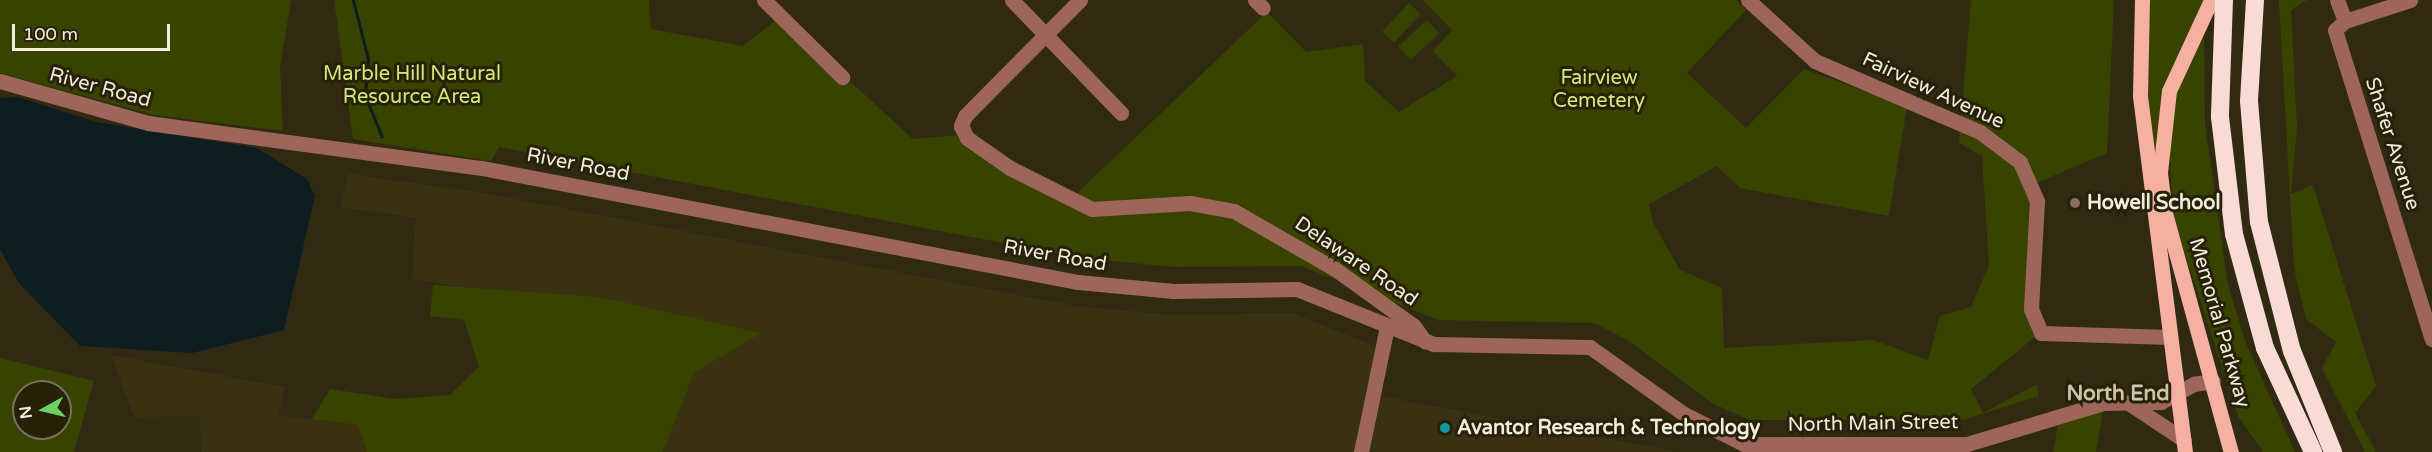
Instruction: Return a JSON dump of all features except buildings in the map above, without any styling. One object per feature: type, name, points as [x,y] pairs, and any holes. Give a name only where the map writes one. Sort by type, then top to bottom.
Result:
[{"type":"highway","points":[[2224,0],[2220,117],[2234,234],[2265,348],[2313,452]]},
{"type":"highway","points":[[2255,0],[2249,101],[2259,222],[2289,342],[2334,452]]},
{"type":"main road","name":"Memorial Parkway","points":[[2142,0],[2139,88],[2184,446]]},
{"type":"main road","name":"Memorial Parkway","points":[[2211,0],[2172,81],[2160,149],[2163,203],[2231,452]]},
{"type":"main road","points":[[2168,318],[2194,315]]},
{"type":"street","points":[[764,0],[842,77]]},
{"type":"street","points":[[1012,0],[1122,112]]},
{"type":"street","points":[[1046,34],[1080,0]]},
{"type":"street","name":"Fairview Avenue","points":[[1749,0],[1807,56],[1996,140],[2028,174],[2038,217],[2032,318],[2041,333],[2170,337]]},
{"type":"street","points":[[2337,0],[2345,21],[2410,0]]},
{"type":"street","name":"Shafer Avenue","points":[[2345,21],[2337,25],[2336,38],[2429,321],[2432,339]]},
{"type":"street","name":"Delaware Road","points":[[1046,34],[965,116],[962,131],[991,157],[1092,209],[1190,203],[1234,211],[1335,269],[1414,326],[1425,342]]},
{"type":"street","name":"River Road","points":[[0,81],[148,123],[482,168],[1078,282],[1149,290],[1297,290],[1387,327]]},
{"type":"street","points":[[1361,452],[1387,327]]},
{"type":"street","name":"North Main Street","points":[[1387,327],[1425,342],[1590,347],[1730,440],[1775,446],[1874,447],[1967,444],[2104,403],[2161,402],[2177,393],[2213,381]]},
{"type":"street","points":[[2130,404],[2184,446]]},
{"type":"shaded area","points":[[18,97],[96,122],[257,148],[307,179],[315,196],[284,330],[192,353],[80,346],[18,282],[0,249],[0,98]]},
{"type":"shaded area","points":[[348,174],[478,192],[1075,306],[1173,315],[1292,313],[1387,351],[1380,396],[1678,452],[663,452],[694,373],[760,333],[412,279],[416,218],[341,207]]},
{"type":"shaded area","points":[[111,355],[285,387],[278,415],[359,425],[367,452],[201,452],[200,416],[134,417]]},
{"type":"green space","name":"Marble Hill Natural Resource Area","points":[[0,0],[291,0],[280,67],[283,131],[154,115],[0,73]]},
{"type":"green space","name":"Fairview Cemetery","points":[[334,0],[649,0],[651,29],[743,46],[780,17],[913,139],[959,135],[1070,200],[1267,12],[1306,52],[1363,44],[1365,81],[1399,112],[1457,76],[1433,51],[1452,30],[1423,0],[1736,0],[1746,10],[1687,73],[1746,128],[1804,69],[1907,107],[1889,216],[1740,188],[1717,166],[1649,204],[1653,223],[1680,270],[1722,288],[1724,348],[1873,340],[1928,360],[1940,316],[1971,307],[1989,265],[1982,156],[1959,143],[1971,0],[2114,0],[2107,153],[2034,184],[2041,332],[1971,389],[1983,413],[2037,384],[2039,396],[1963,420],[1749,420],[1712,403],[1629,341],[1594,323],[1439,320],[1301,266],[1174,267],[1082,258],[499,147],[491,161],[353,139]]},
{"type":"green space","points":[[2150,0],[2203,0],[2165,88],[2154,162],[2146,104]]},
{"type":"green space","points":[[2279,0],[2307,0],[2291,10],[2297,128],[2291,194],[2313,185],[2376,386],[2355,413],[2376,452],[2365,452],[2322,368],[2336,342],[2306,319],[2294,268]]},
{"type":"green space","points":[[1409,3],[1421,14],[1394,42],[1382,32]]},
{"type":"green space","points":[[1427,20],[1439,33],[1411,60],[1398,47]]},
{"type":"green space","points":[[2204,37],[2205,124],[2228,285],[2245,341],[2295,452],[2263,452],[2238,416],[2173,217],[2168,119],[2181,75]]},
{"type":"green space","points":[[433,285],[599,297],[761,333],[694,373],[663,452],[367,452],[358,425],[312,419],[330,389],[395,399],[450,395],[479,367],[464,320],[430,316]]},
{"type":"green space","points":[[0,358],[94,381],[74,452],[0,452]]},
{"type":"green space","points":[[2103,411],[2096,452],[2053,452],[2058,425]]},
{"type":"waterway","points":[[353,0],[368,59],[365,96],[382,137]]},
{"type":"place","name":"Howell School","points":[[2075,203]]},
{"type":"place","name":"Avantor Research & Technology","points":[[1445,428]]},
{"type":"district","name":"North End","points":[[2118,394]]}]
